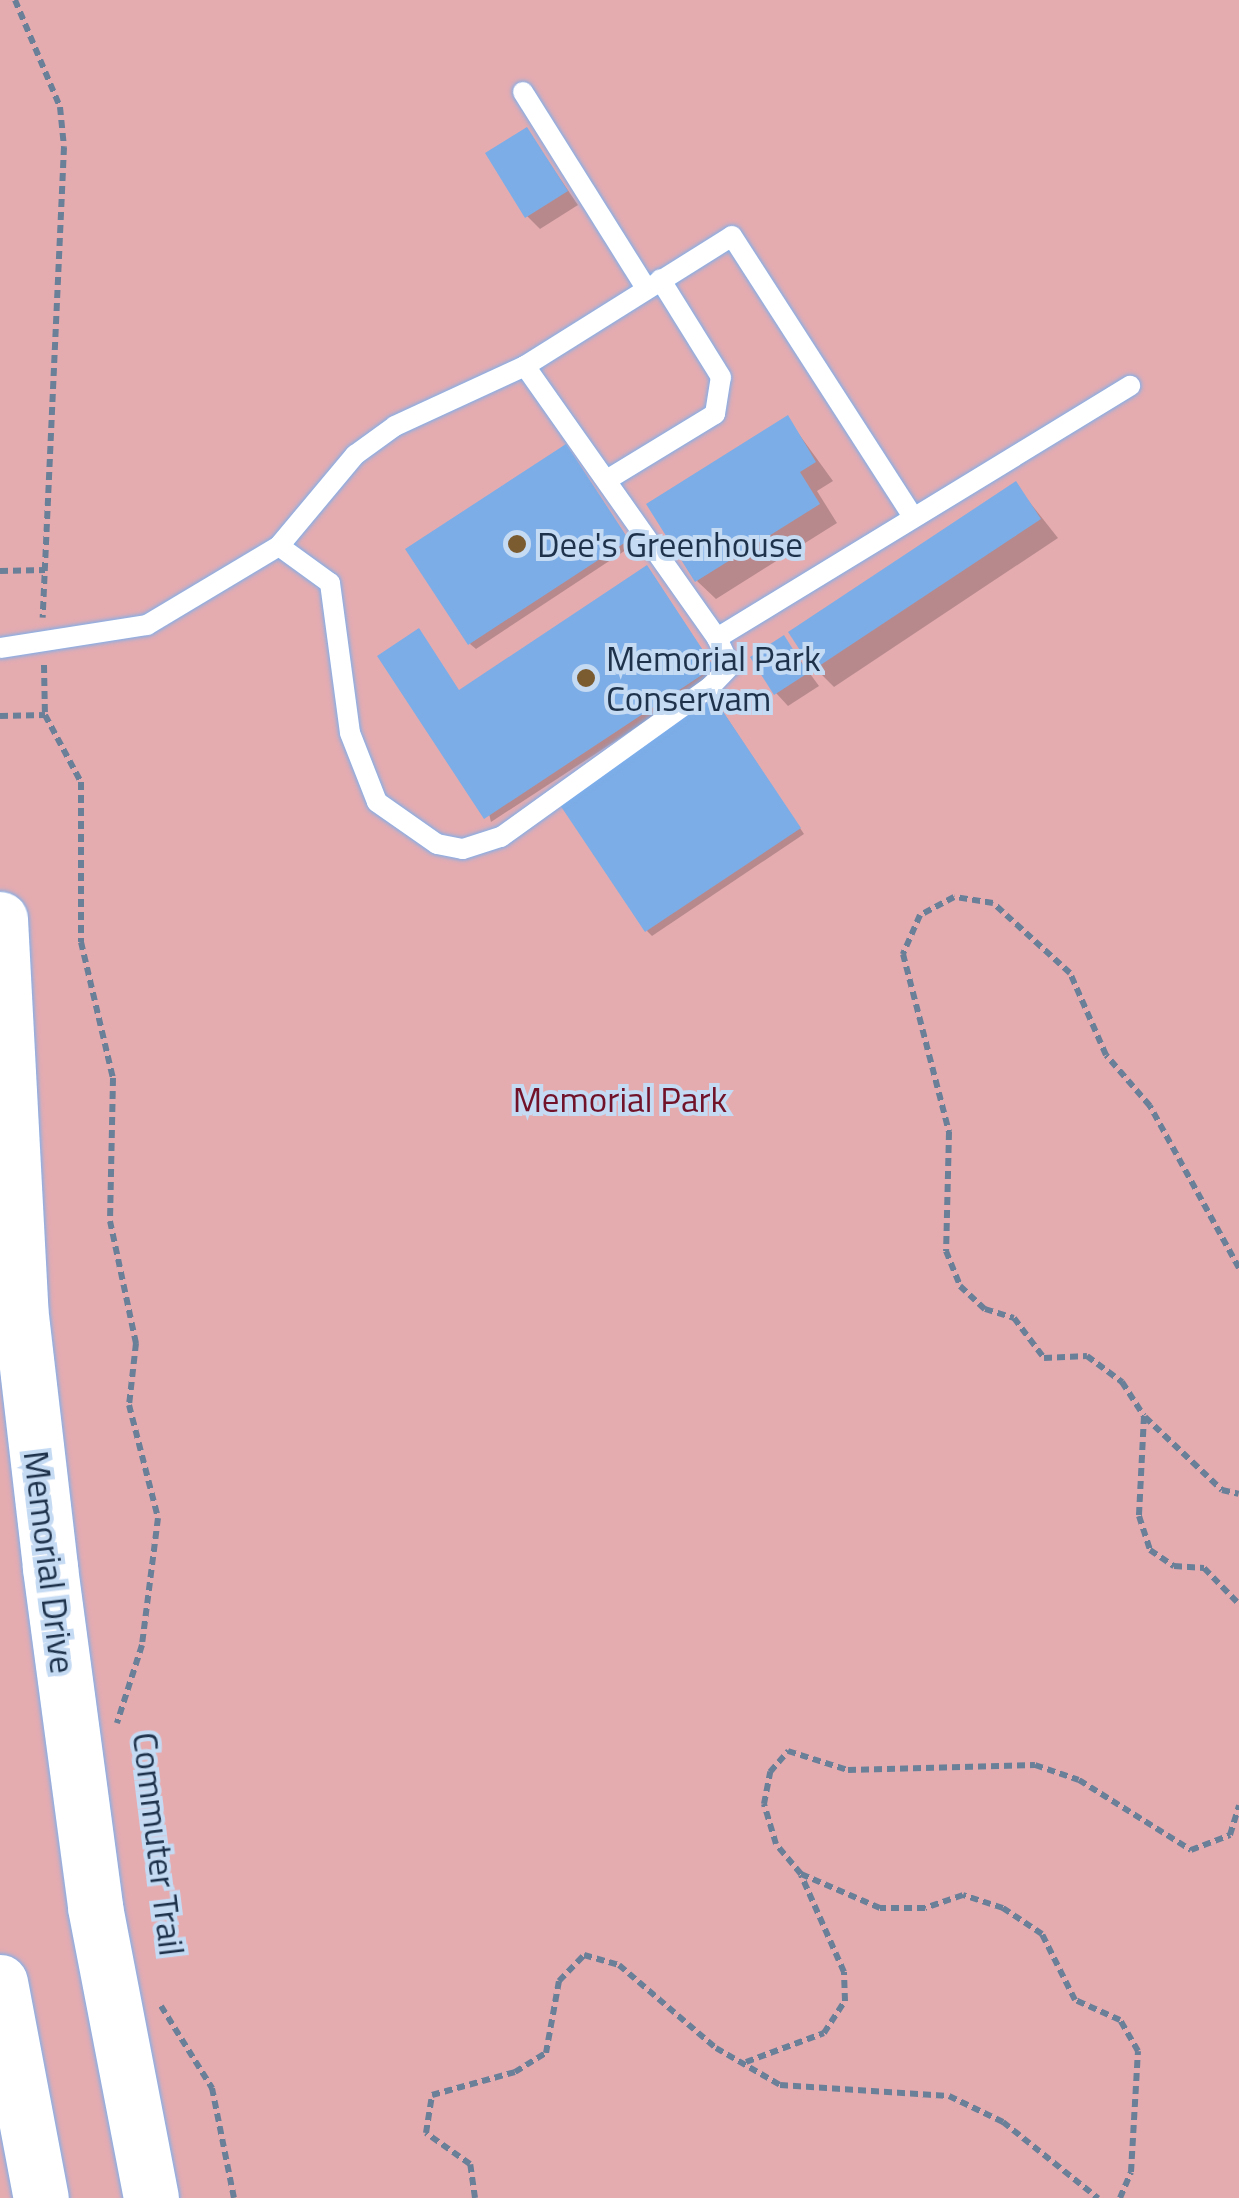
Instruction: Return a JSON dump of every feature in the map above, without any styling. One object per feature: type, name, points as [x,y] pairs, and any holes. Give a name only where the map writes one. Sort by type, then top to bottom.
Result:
[{"type":"main road","name":"Memorial Drive","points":[[0,919],[20,1307],[50,1568],[95,1907],[151,2198]]},
{"type":"main road","points":[[0,1982],[41,2198]]},
{"type":"lane","points":[[523,92],[721,377],[715,414],[610,478]]},
{"type":"lane","points":[[0,648],[146,625],[278,546],[354,455],[449,394],[525,366],[732,236],[911,514]]},
{"type":"lane","points":[[278,546],[330,583],[350,733],[378,802],[437,844],[463,849],[501,837],[710,687],[730,666],[718,638],[610,478],[525,366]]},
{"type":"lane","points":[[718,638],[911,514],[1130,386]]},
{"type":"path","points":[[15,0],[60,107],[64,147],[42,600]]},
{"type":"path","points":[[0,571],[45,570]]},
{"type":"path","name":"Commuter Trail","points":[[44,666],[45,715],[81,782],[82,942],[111,1046],[110,1221],[136,1343],[129,1404],[158,1518],[150,1604],[116,1738]]},
{"type":"path","points":[[0,716],[45,715]]},
{"type":"path","points":[[1239,1268],[1150,1106],[1106,1055],[1070,973],[993,903],[954,897],[920,915],[903,954],[948,1132],[946,1251],[960,1286],[985,1309],[1014,1318],[1044,1358],[1088,1356],[1222,1490],[1239,1494]]},
{"type":"path","points":[[1144,1416],[1139,1516],[1150,1550],[1174,1566],[1204,1568],[1239,1604]]},
{"type":"path","points":[[744,2063],[824,2033],[845,2000],[844,1972],[801,1874],[776,1844],[764,1804],[770,1772],[788,1751],[848,1770],[1034,1764],[1079,1780],[1191,1850],[1230,1836],[1239,1805]]},
{"type":"path","points":[[801,1874],[880,1908],[925,1908],[963,1895],[1042,1934],[1075,2000],[1120,2020],[1138,2051],[1132,2172],[1120,2198]]},
{"type":"path","points":[[475,2198],[470,2164],[426,2132],[432,2095],[516,2072],[546,2053],[558,1981],[584,1955],[620,1965],[744,2063],[780,2085],[948,2096],[1003,2122],[1098,2198]]},
{"type":"path","name":"Commuter Trail","points":[[157,1998],[212,2088],[234,2198]]},
{"type":"green space","name":"Memorial Park","points":[[0,0],[1239,0],[1239,2198],[0,2198]]},
{"type":"building","points":[[527,127],[568,191],[525,218],[485,153]]},
{"type":"building","points":[[788,415],[816,462],[800,472],[820,504],[695,582],[646,504]]},
{"type":"building","name":"Dee's Greenhouse","points":[[566,444],[629,540],[468,645],[405,549]]},
{"type":"building","points":[[1016,481],[1041,519],[813,670],[788,632]]},
{"type":"building","name":"Memorial Park Conservam","points":[[647,565],[714,667],[484,819],[377,656],[419,628],[459,690]]},
{"type":"building","points":[[784,635],[808,673],[774,695],[750,657]]},
{"type":"building","points":[[714,698],[801,828],[645,932],[558,802]]},
{"type":"place","name":"Dee's Greenhouse","points":[[517,544]]},
{"type":"place","name":"Memorial Park Conservam","points":[[586,678]]}]
